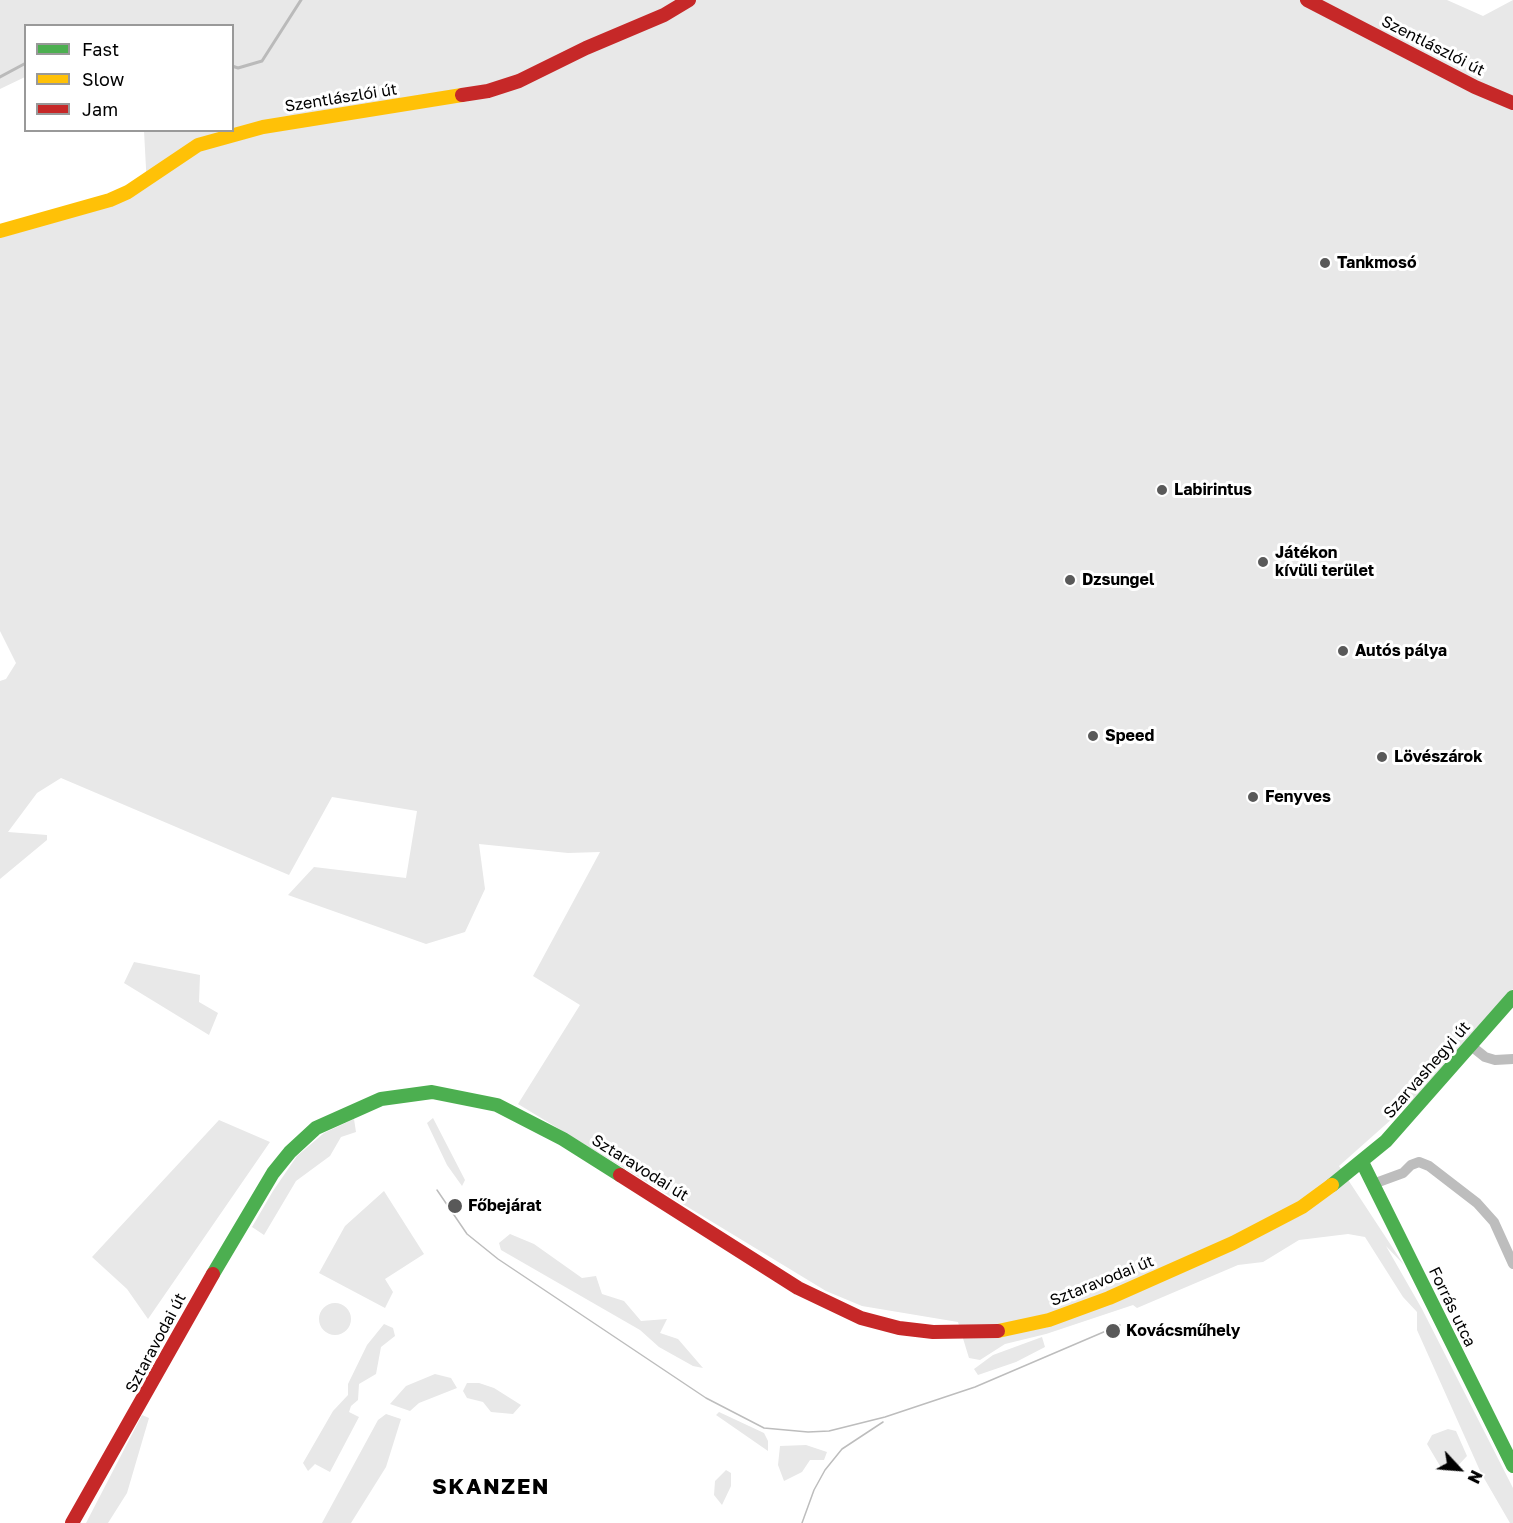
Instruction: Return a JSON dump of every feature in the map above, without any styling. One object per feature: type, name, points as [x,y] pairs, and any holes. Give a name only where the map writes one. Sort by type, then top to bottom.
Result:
[{"type":"street","name":"Szentlászlói út","points":[[0,231],[110,200],[128,192],[198,145],[263,127],[488,91],[519,81],[586,48],[664,15],[689,0]]},
{"type":"street","name":"Szentlászlói út","points":[[1307,0],[1475,87],[1513,104]]},
{"type":"street","name":"Szarvashegyi út","points":[[1362,1162],[1394,1133],[1513,997]]},
{"type":"street","points":[[1470,1045],[1485,1057],[1495,1060],[1513,1059]]},
{"type":"street","name":"Sztaravodai út","points":[[72,1523],[118,1438],[141,1405],[167,1351],[273,1173],[316,1128],[337,1116],[381,1099],[432,1092],[497,1105],[563,1139],[798,1288],[828,1304],[880,1323],[933,1332],[1001,1331],[1049,1320],[1090,1305],[1261,1229],[1313,1199],[1362,1162]]},
{"type":"street","name":"Forrás utca","points":[[1362,1162],[1513,1467]]},
{"type":"street","points":[[1373,1184],[1403,1173],[1411,1165],[1419,1162],[1429,1166],[1477,1203],[1494,1222],[1513,1264]]},
{"type":"shaded area","points":[[0,0],[1447,0],[1483,16],[1513,0],[1513,989],[1420,1094],[1339,1166],[1404,1265],[1386,1246],[1422,1309],[1513,1488],[1513,1523],[1510,1523],[1481,1473],[1417,1330],[1417,1312],[1403,1297],[1365,1237],[1348,1234],[1299,1240],[1263,1262],[1238,1265],[1137,1308],[1133,1305],[1046,1334],[1005,1344],[980,1360],[969,1358],[958,1322],[862,1306],[826,1291],[518,1104],[580,1005],[533,976],[600,852],[568,853],[479,844],[485,889],[465,932],[426,944],[288,895],[314,867],[406,878],[417,811],[332,797],[289,875],[61,778],[37,793],[8,832],[47,835],[47,840],[0,879],[0,681],[6,679],[16,663],[0,631],[0,238],[100,208],[147,187],[144,132],[234,132],[234,24],[24,24],[24,77],[0,89]]},
{"type":"shaded area","points":[[134,962],[200,975],[199,1002],[218,1013],[209,1035],[124,983]]},
{"type":"shaded area","points":[[433,1118],[465,1180],[462,1186],[447,1165],[427,1123]]},
{"type":"shaded area","points":[[354,1119],[356,1132],[341,1137],[330,1156],[296,1181],[264,1235],[252,1227],[297,1156],[324,1133]]},
{"type":"shaded area","points":[[219,1120],[270,1142],[148,1319],[127,1289],[92,1257]]},
{"type":"shaded area","points":[[384,1191],[424,1254],[385,1279],[393,1292],[385,1308],[319,1273],[345,1226]]},
{"type":"shaded area","points":[[510,1234],[534,1244],[582,1278],[596,1276],[602,1294],[624,1301],[641,1321],[667,1319],[660,1333],[678,1339],[703,1368],[693,1366],[659,1347],[640,1330],[501,1250],[499,1243]]},
{"type":"shaded area","points":[[335,1303],[346,1308],[351,1319],[346,1330],[335,1335],[324,1330],[319,1319],[324,1308]]},
{"type":"shaded area","points":[[384,1324],[393,1328],[395,1336],[381,1347],[376,1374],[359,1384],[358,1400],[351,1406],[349,1412],[359,1417],[330,1472],[315,1464],[308,1471],[303,1463],[333,1411],[348,1395],[348,1384],[367,1345]]},
{"type":"shaded area","points":[[1042,1337],[1045,1347],[1016,1362],[978,1375],[974,1369],[993,1355]]},
{"type":"shaded area","points":[[435,1374],[451,1378],[457,1388],[419,1403],[410,1411],[390,1404],[406,1386]]},
{"type":"shaded area","points":[[467,1383],[479,1383],[494,1388],[521,1405],[513,1414],[491,1412],[483,1402],[467,1398],[463,1391]]},
{"type":"shaded area","points":[[719,1412],[764,1433],[768,1441],[768,1451],[716,1415]]},
{"type":"shaded area","points":[[386,1414],[401,1419],[386,1467],[351,1523],[322,1523],[378,1420]]},
{"type":"shaded area","points":[[142,1415],[149,1418],[127,1493],[108,1523],[86,1523]]},
{"type":"shaded area","points":[[1448,1429],[1456,1431],[1467,1456],[1453,1471],[1443,1471],[1427,1444],[1432,1435]]},
{"type":"shaded area","points":[[806,1445],[827,1452],[824,1460],[810,1460],[802,1472],[784,1481],[778,1465],[780,1446]]},
{"type":"shaded area","points":[[726,1470],[731,1473],[731,1486],[722,1505],[714,1495],[715,1481]]},
{"type":"waterway","points":[[234,67],[238,68],[262,61],[301,0]]},
{"type":"waterway","points":[[0,77],[24,64]]},
{"type":"tram line","points":[[437,1190],[467,1234],[498,1259],[706,1398],[764,1428],[808,1432],[829,1431],[885,1417],[975,1387],[1120,1325]]},
{"type":"tram line","points":[[802,1523],[814,1490],[825,1470],[842,1449],[883,1422]]},
{"type":"traffic: fast","points":[[1332,1185],[1386,1141],[1513,997]]},
{"type":"traffic: fast","points":[[213,1274],[273,1173],[290,1152],[316,1128],[381,1099],[432,1092],[497,1105],[563,1139],[620,1175]]},
{"type":"traffic: fast","points":[[1362,1162],[1513,1466]]},
{"type":"traffic: slow","points":[[0,231],[110,200],[128,192],[198,145],[263,127],[462,95]]},
{"type":"traffic: slow","points":[[998,1331],[1049,1320],[1109,1298],[1233,1243],[1302,1207],[1332,1185]]},
{"type":"traffic: jam","points":[[462,95],[488,91],[519,81],[586,48],[664,15],[689,0]]},
{"type":"traffic: jam","points":[[1307,0],[1475,87],[1513,103]]},
{"type":"traffic: jam","points":[[620,1175],[798,1288],[861,1318],[899,1328],[933,1332],[998,1331]]},
{"type":"traffic: jam","points":[[72,1523],[213,1274]]},
{"type":"place","name":"Tankmosó","points":[[1325,263]]},
{"type":"place","name":"Labirintus","points":[[1162,490]]},
{"type":"place","name":"Játékon kívüli terület","points":[[1263,562]]},
{"type":"place","name":"Dzsungel","points":[[1070,580]]},
{"type":"place","name":"Autós pálya","points":[[1343,651]]},
{"type":"place","name":"Speed","points":[[1093,736]]},
{"type":"place","name":"Lövészárok","points":[[1382,757]]},
{"type":"place","name":"Fenyves","points":[[1253,797]]},
{"type":"place","name":"Főbejárat","points":[[455,1206]]},
{"type":"place","name":"Kovácsműhely","points":[[1113,1331]]},
{"type":"district","name":"SKANZEN","points":[[491,1487]]}]
